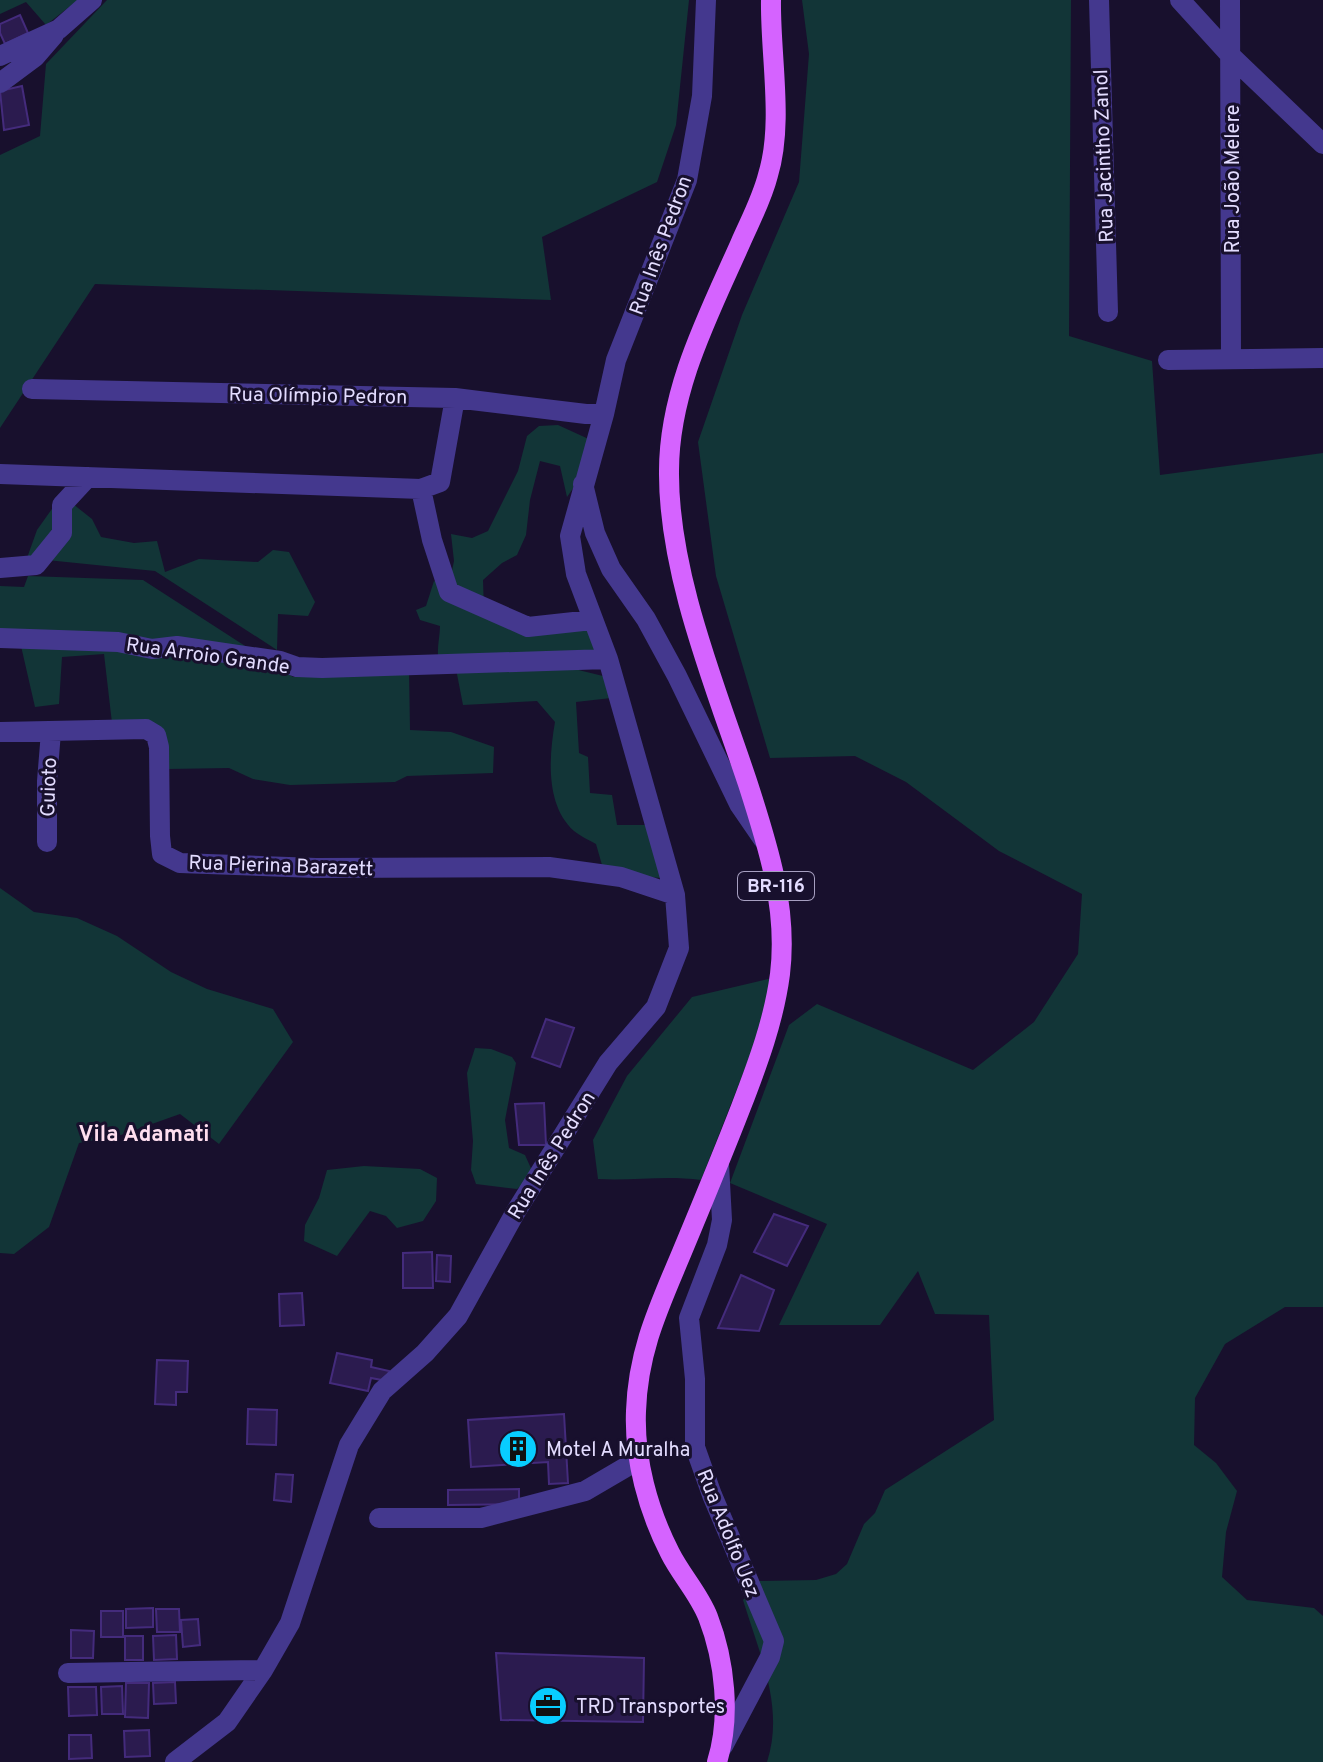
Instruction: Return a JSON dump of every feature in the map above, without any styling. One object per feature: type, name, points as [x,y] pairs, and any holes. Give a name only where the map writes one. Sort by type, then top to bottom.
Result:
[{"type":"main road","name":"BR-116","points":[[719,1756],[725,1707],[715,1641],[707,1614],[670,1553],[649,1499],[638,1460],[635,1418],[638,1370],[652,1323],[719,1164],[765,1043],[780,975],[779,900],[768,845],[693,617],[672,521],[669,470],[673,426],[690,355],[770,171],[775,120],[771,0]]},
{"type":"street","points":[[0,83],[35,57],[59,29],[92,0]]},
{"type":"street","name":"Rua Inês Pedron","points":[[175,1762],[227,1722],[263,1670],[290,1623],[349,1445],[382,1391],[425,1353],[458,1316],[515,1213],[608,1063],[656,1007],[679,948],[675,895],[608,659],[576,574],[570,536],[616,360],[687,180],[702,96],[706,0]]},
{"type":"street","name":"Rua Jacintho Zanol","points":[[1099,0],[1108,312]]},
{"type":"street","points":[[1180,0],[1232,57],[1323,144]]},
{"type":"street","name":"Rua João Melere","points":[[1230,0],[1231,359]]},
{"type":"street","points":[[0,56],[59,29]]},
{"type":"street","points":[[1168,360],[1323,358]]},
{"type":"street","name":"Rua Olímpio Pedron","points":[[32,389],[455,398],[604,414]]},
{"type":"street","points":[[0,474],[421,489],[440,482],[455,398]]},
{"type":"street","points":[[0,568],[36,565],[62,533],[62,505],[88,477]]},
{"type":"street","points":[[583,484],[595,533],[611,569],[646,619],[739,804],[768,845]]},
{"type":"street","points":[[421,489],[432,540],[449,592],[528,627],[592,620]]},
{"type":"street","name":"Rua Arroio Grande","points":[[0,638],[118,642],[152,649],[177,646],[280,661],[297,667],[322,668],[608,659]]},
{"type":"street","name":"Rua Pierina Barazett","points":[[0,732],[146,729],[156,735],[162,854],[180,863],[316,868],[549,867],[621,877],[675,895]]},
{"type":"street","name":"Guioto","points":[[47,842],[51,732]]},
{"type":"street","name":"Rua Adolfo Uez","points":[[719,1164],[722,1220],[717,1245],[689,1318],[695,1379],[695,1447],[774,1641],[770,1657],[719,1756]]},
{"type":"street","points":[[379,1518],[481,1518],[585,1491],[638,1460]]},
{"type":"street","points":[[68,1673],[263,1670]]},
{"type":"green space","points":[[0,0],[78,0],[46,25],[26,2],[0,14]]},
{"type":"green space","points":[[107,0],[689,0],[676,125],[657,182],[542,237],[551,300],[95,284],[0,428],[0,155],[40,136],[46,64]]},
{"type":"green space","points":[[802,0],[1071,0],[1069,336],[1152,361],[1160,475],[1323,453],[1323,1307],[1285,1307],[1225,1344],[1195,1398],[1194,1445],[1216,1463],[1237,1491],[1226,1532],[1222,1577],[1247,1600],[1314,1608],[1323,1616],[1323,1762],[767,1762],[772,1741],[772,1701],[743,1600],[759,1581],[816,1580],[836,1574],[847,1564],[864,1524],[875,1513],[885,1490],[994,1420],[989,1315],[935,1314],[918,1271],[880,1325],[779,1325],[827,1224],[730,1183],[789,1025],[817,1004],[973,1070],[1034,1022],[1078,954],[1082,894],[999,851],[906,782],[855,756],[770,758],[716,576],[698,442],[742,315],[799,182],[809,54]]},
{"type":"green space","points":[[558,425],[593,441],[576,484],[567,497],[560,466],[540,461],[530,500],[526,535],[517,555],[502,563],[483,580],[484,611],[591,627],[602,651],[439,661],[440,626],[420,620],[416,610],[426,606],[434,581],[449,585],[454,561],[451,534],[472,538],[488,531],[518,471],[527,436],[539,426]]},
{"type":"green space","points":[[73,504],[92,519],[101,537],[134,543],[157,541],[165,572],[199,559],[258,562],[273,550],[289,552],[315,602],[308,616],[278,614],[277,650],[155,571],[27,558],[37,530],[54,506]]},
{"type":"green space","points":[[28,576],[143,580],[293,677],[409,670],[410,730],[451,732],[494,747],[493,773],[407,776],[395,782],[290,785],[253,779],[229,768],[167,769],[164,730],[112,723],[104,654],[62,657],[59,704],[35,707],[21,646],[0,645],[0,586],[24,587]]},
{"type":"green space","points":[[554,664],[607,677],[611,698],[576,702],[579,753],[588,757],[590,793],[612,795],[617,825],[649,825],[663,878],[644,877],[602,865],[596,844],[576,833],[565,820],[558,808],[551,780],[555,722],[537,701],[463,705],[456,669]]},
{"type":"green space","points":[[0,888],[34,912],[77,918],[117,936],[171,972],[207,989],[273,1009],[293,1042],[219,1144],[180,1114],[121,1135],[79,1143],[49,1227],[14,1254],[0,1253]]},
{"type":"green space","points":[[772,978],[759,1033],[701,1180],[598,1179],[593,1140],[627,1076],[692,997]]},
{"type":"green space","points":[[475,1048],[491,1049],[512,1057],[516,1063],[505,1120],[509,1148],[525,1155],[534,1175],[517,1189],[476,1184],[471,1170],[473,1141],[467,1073]]},
{"type":"green space","points":[[364,1166],[420,1169],[437,1178],[436,1201],[423,1221],[397,1228],[386,1216],[370,1211],[337,1256],[304,1241],[305,1225],[319,1198],[327,1170]]},
{"type":"building","points":[[20,15],[28,33],[5,44],[0,24]]},
{"type":"building","points":[[22,86],[29,125],[4,130],[0,91]]},
{"type":"building","points":[[546,1019],[574,1028],[560,1067],[532,1057]]},
{"type":"building","points":[[544,1103],[546,1145],[519,1145],[515,1104]]},
{"type":"building","points":[[774,1214],[808,1226],[787,1266],[754,1252]]},
{"type":"building","points":[[432,1252],[433,1288],[403,1288],[403,1253]]},
{"type":"building","points":[[437,1255],[451,1256],[450,1282],[436,1281]]},
{"type":"building","points":[[741,1275],[774,1290],[759,1331],[718,1328]]},
{"type":"building","points":[[302,1293],[304,1325],[280,1326],[279,1294]]},
{"type":"building","points":[[337,1353],[372,1360],[371,1367],[389,1371],[387,1381],[371,1378],[368,1391],[330,1383]]},
{"type":"building","points":[[157,1360],[188,1361],[187,1392],[176,1392],[176,1405],[155,1404]]},
{"type":"building","points":[[248,1409],[277,1410],[276,1445],[247,1444]]},
{"type":"building","name":"Motel A Muralha","points":[[564,1414],[568,1483],[549,1484],[548,1462],[471,1467],[468,1420]]},
{"type":"building","points":[[276,1474],[293,1475],[291,1502],[274,1500]]},
{"type":"building","points":[[519,1489],[519,1504],[448,1505],[448,1490]]},
{"type":"building","points":[[153,1608],[153,1627],[126,1628],[126,1609]]},
{"type":"building","points":[[156,1609],[179,1609],[180,1632],[157,1632]]},
{"type":"building","points":[[101,1611],[123,1611],[123,1637],[101,1637]]},
{"type":"building","points":[[198,1619],[200,1645],[183,1647],[181,1620]]},
{"type":"building","points":[[71,1630],[94,1631],[93,1658],[71,1658]]},
{"type":"building","points":[[176,1635],[177,1659],[154,1660],[153,1636]]},
{"type":"building","points":[[125,1636],[143,1636],[143,1660],[125,1660]]},
{"type":"building","points":[[496,1653],[644,1658],[643,1722],[501,1720]]},
{"type":"building","points":[[175,1682],[176,1703],[154,1704],[153,1683]]},
{"type":"building","points":[[126,1683],[149,1683],[148,1718],[125,1717]]},
{"type":"building","points":[[122,1686],[123,1714],[102,1714],[101,1687]]},
{"type":"building","points":[[68,1687],[96,1687],[97,1715],[69,1716]]},
{"type":"building","points":[[149,1730],[150,1756],[125,1757],[124,1731]]},
{"type":"building","points":[[69,1735],[91,1735],[92,1758],[69,1759]]},
{"type":"place","name":"Motel A Muralha","points":[[518,1449]]},
{"type":"place","name":"TRD Transportes","points":[[548,1706]]},
{"type":"district","name":"Vila Adamati","points":[[144,1133]]}]
